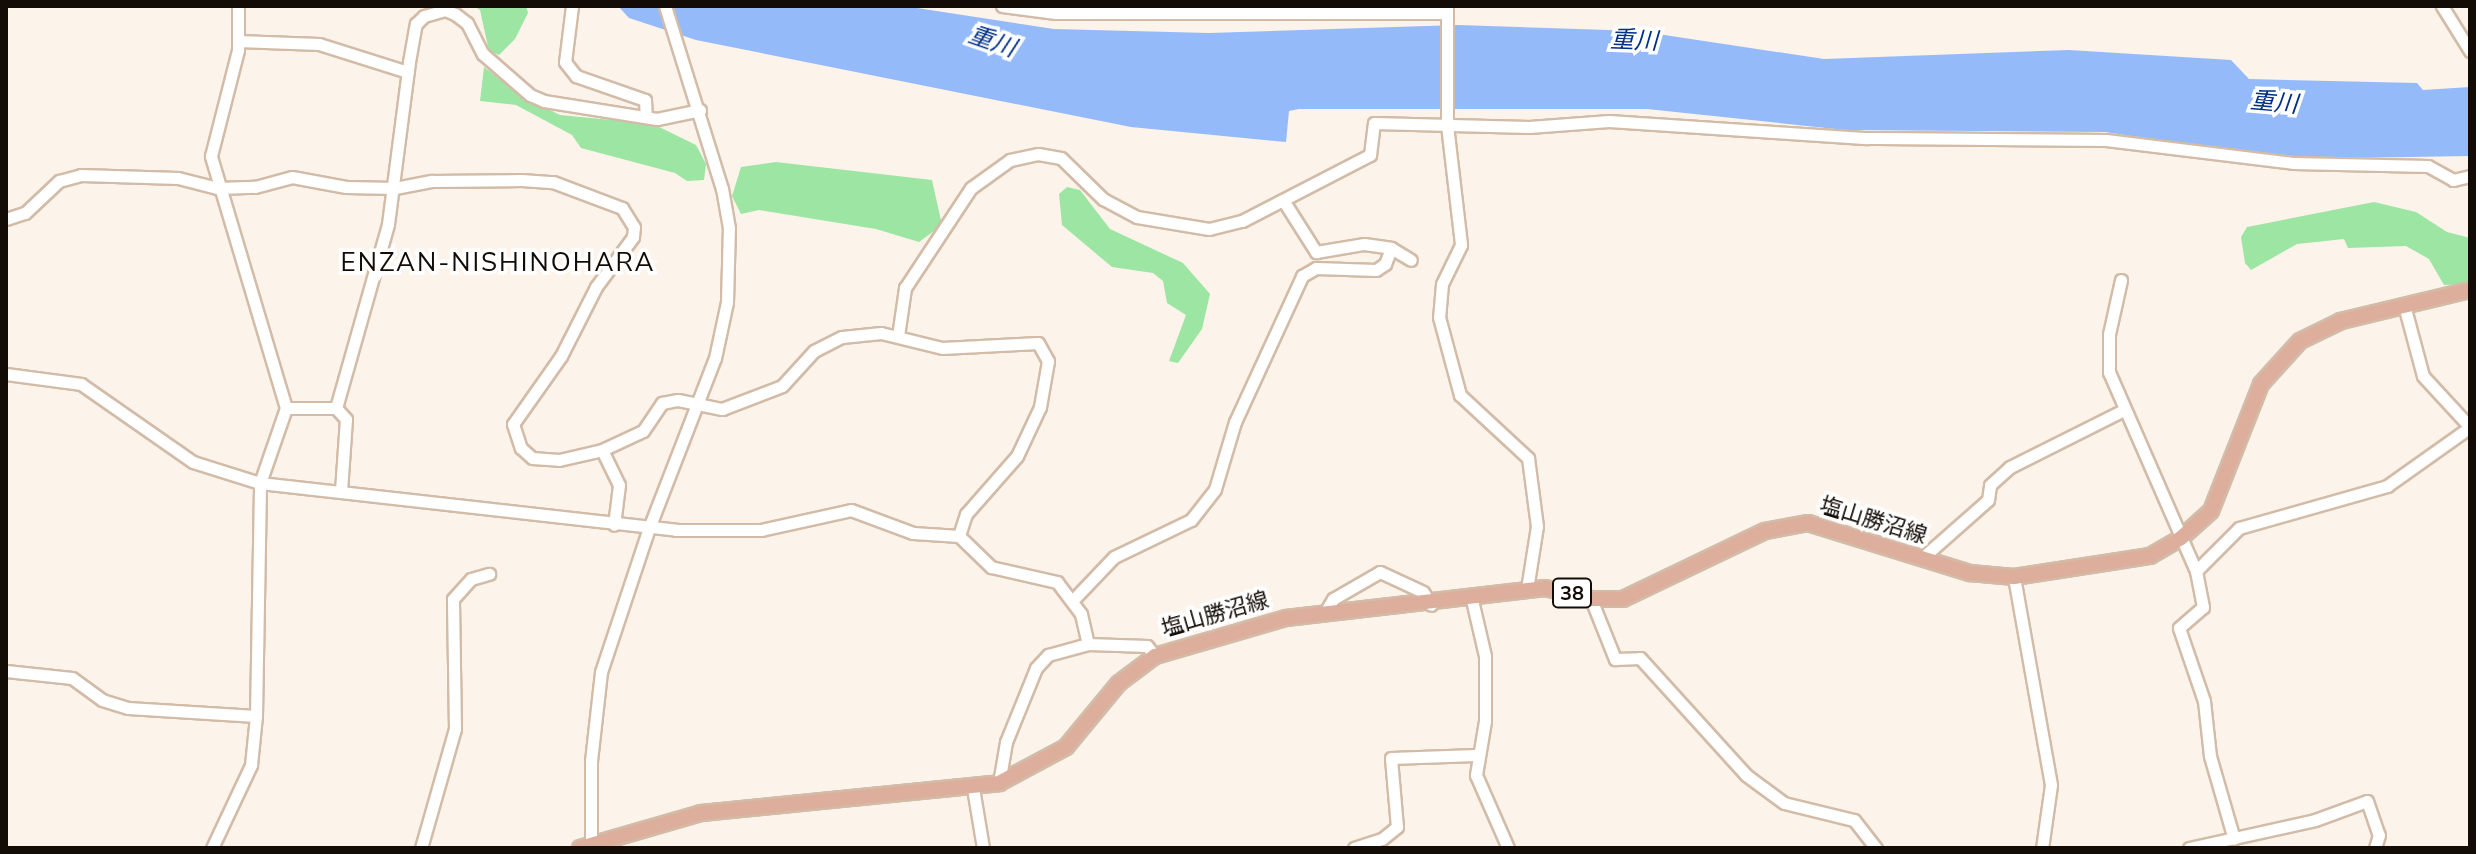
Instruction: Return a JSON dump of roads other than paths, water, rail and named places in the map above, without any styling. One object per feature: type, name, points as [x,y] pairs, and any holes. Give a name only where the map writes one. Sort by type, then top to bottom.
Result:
[{"type":"main road","name":"塩山勝沼線","points":[[587,847],[701,813],[999,783],[1066,747],[1119,683],[1155,656],[1205,638],[1326,611],[1431,605],[1527,589],[1556,589],[1591,599],[1623,599],[1765,531],[1808,523],[1970,573],[2014,577],[2123,563],[2150,556],[2181,538],[2211,511],[2261,384],[2286,353],[2323,328],[2470,290]]},
{"type":"street","points":[[212,848],[251,765],[256,716],[260,483],[286,408],[217,188],[211,156],[238,41],[238,6]]},
{"type":"street","points":[[587,847],[591,761],[601,672],[649,528],[715,358],[730,265],[722,189],[700,110],[665,6]]},
{"type":"street","points":[[1002,6],[1056,13],[1447,10],[1447,125],[1461,245],[1442,284],[1439,317],[1460,395],[1528,458],[1537,526],[1527,589]]},
{"type":"street","points":[[2442,6],[2470,51]]},
{"type":"street","points":[[571,7],[565,62],[576,76],[645,100],[646,117]]},
{"type":"street","points":[[336,408],[395,188],[416,24],[424,16],[445,10],[467,23],[483,54],[530,95],[646,117],[672,118],[700,110]]},
{"type":"street","points":[[238,41],[319,44],[408,72]]},
{"type":"street","points":[[898,336],[905,288],[971,188],[1010,160],[1038,154],[1061,158],[1103,199],[1137,217],[1209,229],[1242,221],[1370,155],[1374,123],[1447,125],[1609,121],[1893,139],[2106,140],[2293,163],[2428,166],[2453,180],[2470,176]]},
{"type":"street","points":[[6,219],[25,213],[59,181],[81,175],[178,178],[217,188],[255,187],[292,177],[346,187],[395,188],[432,181],[553,182],[629,215],[634,227],[629,245],[596,287],[561,356],[513,424],[521,448],[532,458],[559,460],[602,450],[643,431],[662,403],[678,400],[722,409],[782,386],[814,351],[842,337],[898,336],[942,348],[1031,340],[1045,350],[1047,376],[1029,432],[1017,456],[966,514],[959,536]]},
{"type":"street","points":[[1283,200],[1316,252],[1364,244],[1391,248],[1411,260]]},
{"type":"street","points":[[1073,600],[1114,557],[1191,520],[1215,489],[1235,422],[1302,276],[1316,268],[1376,270],[1385,264],[1391,248]]},
{"type":"street","points":[[2121,280],[2109,334],[2109,372],[2196,571],[2203,607],[2179,628],[2204,701],[2210,756],[2234,839]]},
{"type":"street","points":[[2196,571],[2239,528],[2387,486],[2470,427],[2423,376],[2404,305]]},
{"type":"street","points":[[6,374],[81,384],[193,462],[260,483],[649,528],[739,532],[851,510],[913,533],[959,536],[991,567],[1040,575],[1057,582],[1073,600],[1088,644]]},
{"type":"street","points":[[286,408],[336,408],[346,419],[341,490]]},
{"type":"street","points":[[1921,559],[1988,500],[1990,485],[2010,467],[2124,410]]},
{"type":"street","points":[[602,450],[619,485],[614,525]]},
{"type":"street","points":[[1326,611],[1333,599],[1380,572],[1423,592],[1431,605]]},
{"type":"street","points":[[421,848],[455,729],[453,599],[471,579],[489,574]]},
{"type":"street","points":[[2014,577],[2051,785],[2042,848]]},
{"type":"street","points":[[1591,599],[1615,659],[1640,658],[1746,775],[1784,803],[1854,820],[1876,848]]},
{"type":"street","points":[[1472,600],[1485,656],[1485,729],[1476,755],[1476,775],[1508,848]]},
{"type":"street","name":"塩山勝沼線","points":[[999,783],[1006,742],[1036,668],[1048,655],[1088,644],[1147,646],[1155,656]]},
{"type":"street","points":[[6,671],[72,678],[102,700],[128,708],[256,716]]},
{"type":"street","points":[[1354,848],[1382,839],[1397,827],[1391,758],[1476,755]]},
{"type":"street","points":[[973,788],[983,848]]},
{"type":"street","points":[[2189,848],[2315,820],[2367,801],[2379,835],[2375,848]]},
{"type":"water","name":"重川","points":[[618,6],[904,6],[1054,29],[1209,33],[1458,25],[1638,31],[1824,59],[2069,50],[2231,60],[2249,79],[2417,83],[2423,90],[2470,87],[2470,156],[2285,159],[2105,132],[1845,130],[1647,109],[1299,109],[1289,111],[1286,142],[1131,127],[696,40],[629,18]]},
{"type":"district","name":"ENZAN-NISHINOHARA","points":[[498,263]]}]
